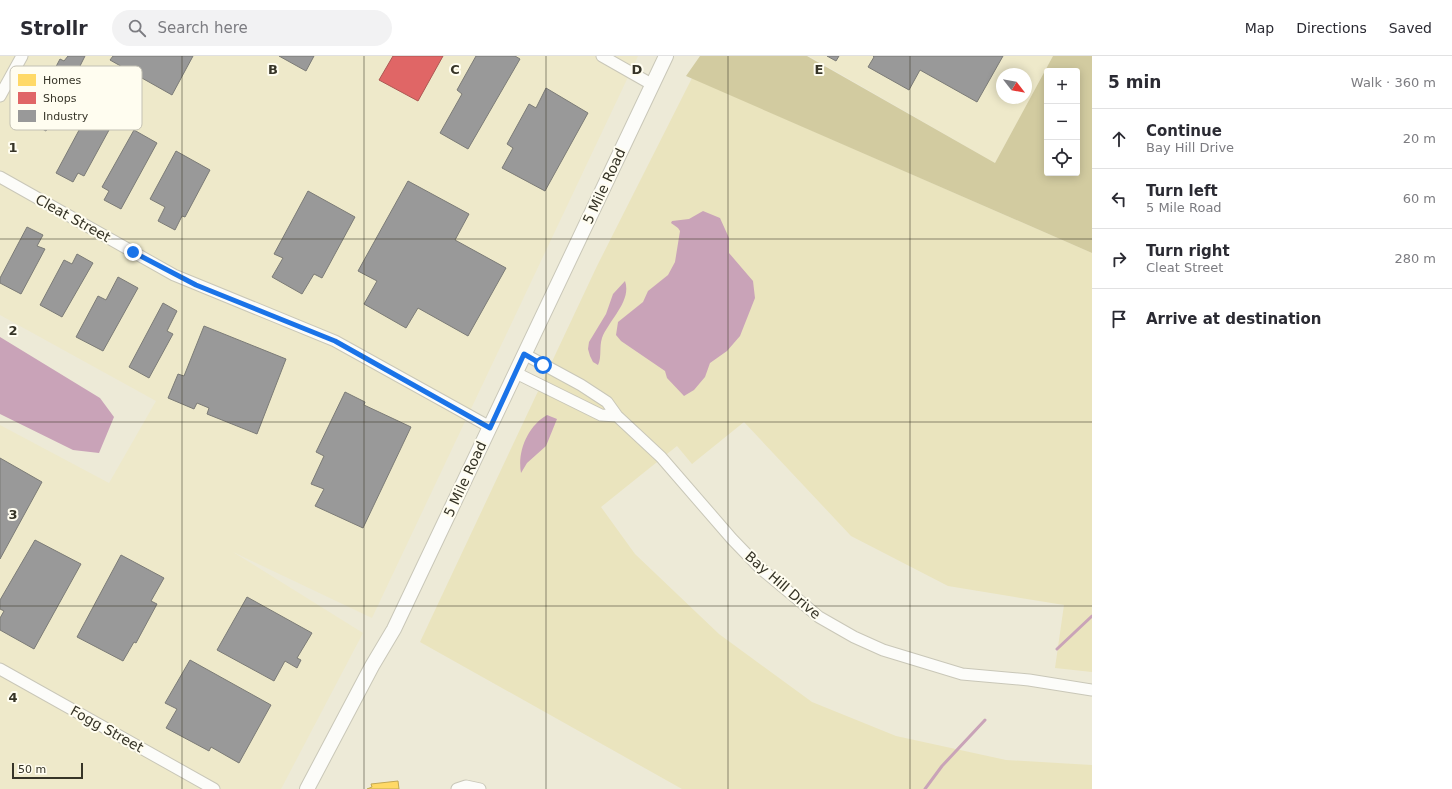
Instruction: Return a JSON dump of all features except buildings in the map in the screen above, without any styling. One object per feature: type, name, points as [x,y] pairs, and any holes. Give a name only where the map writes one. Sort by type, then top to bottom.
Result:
[{"type":"street","points":[[16,66],[22,56]]},
{"type":"street","points":[[602,56],[653,85]]},
{"type":"street","name":"5 Mile Road","points":[[307,789],[372,666],[394,629],[666,56]]},
{"type":"street","points":[[0,96],[10,78]]},
{"type":"street","name":"Cleat Street","points":[[0,178],[174,275],[335,341],[490,428]]},
{"type":"street","name":"Bay Hill Drive","points":[[524,354],[581,385],[607,402],[617,416],[661,457],[732,539],[760,568],[792,597],[824,620],[854,637],[883,650],[962,674],[1028,680],[1092,690]]},
{"type":"street","points":[[516,373],[601,415],[617,416]]},
{"type":"street","name":"Fogg Street","points":[[0,669],[214,789]]},
{"type":"street","points":[[457,789],[466,786],[480,789]]},
{"type":"shaded area","points":[[0,56],[638,56],[372,618],[233,552],[363,633],[281,789],[0,789],[0,425],[109,483],[156,401],[0,315]]},
{"type":"shaded area","points":[[700,56],[807,56],[995,163],[1027,104],[1032,104],[1032,95],[1044,73],[1044,176],[1080,176],[1080,68],[1046,68],[1053,56],[1092,56],[1092,253],[686,76]]},
{"type":"shaded area","points":[[809,56],[1053,56],[1046,68],[1044,68],[1044,73],[1032,95],[1032,68],[996,68],[996,104],[1027,104],[995,163]]},
{"type":"shaded area","points":[[692,78],[1092,253],[1092,672],[1055,668],[1064,605],[948,586],[851,536],[744,422],[692,464],[677,446],[601,507],[635,554],[719,634],[812,702],[896,736],[1006,760],[1092,765],[1092,789],[682,789],[420,642],[597,266]]},
{"type":"shaded area","points":[[703,211],[720,218],[729,238],[729,253],[753,281],[755,298],[740,336],[727,351],[710,363],[705,377],[694,390],[684,396],[667,378],[665,371],[621,341],[616,335],[618,322],[643,302],[648,291],[668,275],[675,262],[680,231],[671,223],[672,221],[689,219]]},
{"type":"shaded area","points":[[625,281],[626,288],[623,303],[602,338],[598,365],[593,362],[590,356],[588,349],[589,342],[606,314],[613,294]]},
{"type":"shaded area","points":[[0,337],[100,398],[114,417],[99,453],[73,450],[0,414]]},
{"type":"shaded area","points":[[547,415],[557,419],[546,446],[527,463],[521,473],[521,456],[525,440],[534,426]]},
{"type":"waterway","points":[[1057,649],[1092,616]]},
{"type":"waterway","points":[[925,789],[942,766],[985,720]]},
{"type":"route","points":[[133,252],[174,275],[196,285],[335,341],[359,353],[490,428],[524,354],[543,365]]}]
